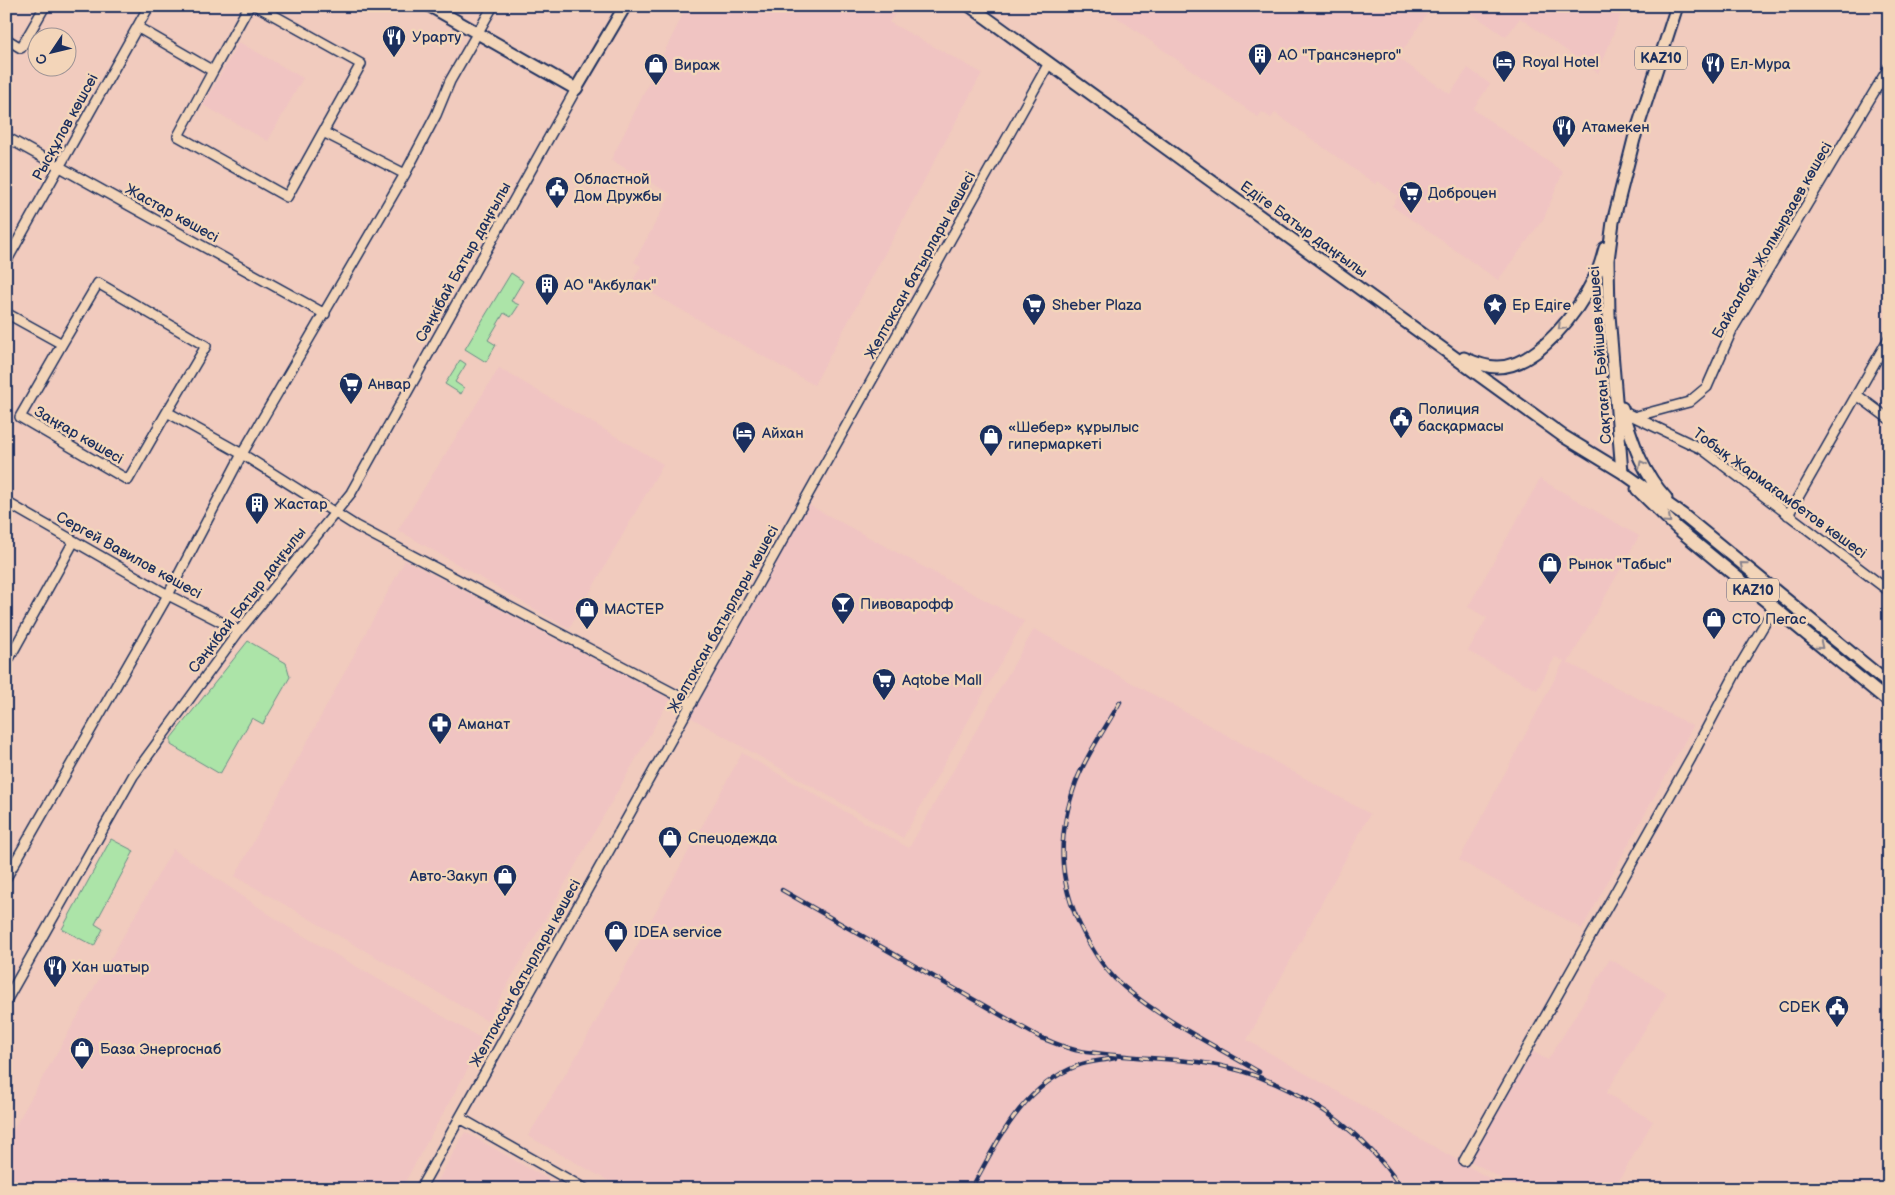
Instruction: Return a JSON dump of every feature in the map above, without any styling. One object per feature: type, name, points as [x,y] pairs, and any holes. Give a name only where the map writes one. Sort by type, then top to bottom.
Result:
[{"type":"main road","points":[[430,6],[576,89]]},
{"type":"main road","name":"Сәңкібай Батыр даңғылы","points":[[576,89],[625,6]]},
{"type":"main road","name":"Едіге Батыр даңғылы","points":[[970,6],[1563,436],[1622,472],[1683,515],[1889,684]]},
{"type":"main road","name":"Сақтаған Бәйішев көшесі","points":[[1622,472],[1610,315],[1608,260],[1613,222],[1632,146],[1677,6]]},
{"type":"main road","points":[[1444,349],[1472,361],[1496,367],[1515,364],[1542,346],[1570,318],[1583,300],[1596,275],[1613,222]]},
{"type":"main road","name":"KAZ10","points":[[1615,384],[1630,438],[1648,476],[1683,515]]},
{"type":"main road","name":"Едіге Батыр даңғылы","points":[[1622,472],[1658,512],[1889,702]]},
{"type":"street","points":[[6,40],[21,48],[45,6]]},
{"type":"street","name":"Рысқұлов көшсеі","points":[[6,262],[149,6]]},
{"type":"street","points":[[250,6],[178,136],[287,197],[361,64],[257,6]]},
{"type":"street","points":[[6,878],[168,594],[242,454],[405,174],[436,115],[450,81],[493,6]]},
{"type":"street","points":[[137,28],[213,71]]},
{"type":"street","name":"Желтоксан батырлары көшесі","points":[[420,1189],[1050,63]]},
{"type":"street","name":"Байсалбай Жолмырзаев көшесі","points":[[1637,416],[1689,402],[1707,387],[1732,330],[1889,68]]},
{"type":"street","name":"Сәңкібай Батыр даңғылы","points":[[6,1001],[133,776],[239,631],[351,493],[576,89]]},
{"type":"street","points":[[323,132],[405,174]]},
{"type":"street","name":"Жастар көшесі","points":[[6,137],[325,314]]},
{"type":"street","name":"Заңғар көшесі","points":[[98,282],[206,346],[167,412],[128,480],[20,416],[98,282]]},
{"type":"street","points":[[6,312],[62,344]]},
{"type":"street","points":[[1788,515],[1889,338]]},
{"type":"street","points":[[1857,395],[1889,420]]},
{"type":"street","points":[[167,412],[242,454],[336,513],[692,703]]},
{"type":"street","name":"Тобық Жармағамбетов көшесі","points":[[1624,412],[1637,416],[1702,449],[1889,591]]},
{"type":"street","name":"Сергей Вавилов көшесі","points":[[6,502],[168,594],[239,631]]},
{"type":"street","points":[[6,664],[74,541]]},
{"type":"street","points":[[1464,1161],[1691,758],[1738,667],[1774,608]]},
{"type":"street","points":[[460,1118],[585,1189]]},
{"type":"shaded area","points":[[687,6],[900,6],[889,22],[982,73],[814,385],[632,282],[641,266],[634,262],[671,194],[611,160]]},
{"type":"shaded area","points":[[1101,6],[1432,6],[1398,58],[1450,94],[1468,68],[1490,84],[1473,109],[1563,172],[1544,218],[1498,280],[1392,206],[1398,196],[1378,181],[1375,184],[1275,113],[1271,118],[1262,112],[1258,117]]},
{"type":"shaded area","points":[[1461,6],[1624,6],[1598,73],[1520,18],[1506,37]]},
{"type":"shaded area","points":[[239,42],[303,78],[268,141],[203,105]]},
{"type":"shaded area","points":[[499,368],[663,464],[569,629],[398,530]]},
{"type":"shaded area","points":[[1540,479],[1639,536],[1568,663],[1693,726],[1582,929],[1459,860],[1564,661],[1555,657],[1537,690],[1468,651],[1487,618],[1468,607]]},
{"type":"shaded area","points":[[807,504],[1024,621],[903,838],[690,717]]},
{"type":"shaded area","points":[[405,560],[670,699],[487,1021],[235,876]]},
{"type":"shaded area","points":[[1034,629],[1370,814],[1247,1040],[1508,1189],[623,1189],[528,1136],[583,1045],[742,753],[909,848]]},
{"type":"shaded area","points":[[173,849],[288,927],[484,1040],[401,1189],[6,1189],[6,1142]]},
{"type":"shaded area","points":[[1610,959],[1667,993],[1606,1093],[1653,1121],[1614,1189],[1520,1189],[1467,1159],[1530,1050],[1548,1060]]},
{"type":"shaded area","points":[[465,1132],[565,1189],[433,1189]]},
{"type":"green space","points":[[511,273],[523,281],[511,301],[519,305],[511,317],[504,313],[488,340],[496,345],[486,362],[465,349]]},
{"type":"green space","points":[[460,360],[466,364],[455,382],[464,388],[461,394],[445,384]]},
{"type":"green space","points":[[248,641],[286,663],[290,677],[263,724],[252,718],[220,774],[171,745],[171,738]]},
{"type":"green space","points":[[111,839],[134,851],[95,924],[103,929],[94,946],[62,929]]},
{"type":"railway","points":[[1120,702],[1085,762],[1069,804],[1065,824],[1063,864],[1071,903],[1092,949],[1113,977],[1139,999],[1172,1022],[1259,1072]]},
{"type":"railway","points":[[782,890],[1041,1038],[1080,1051],[1198,1062],[1228,1068],[1258,1076],[1286,1089],[1314,1104],[1363,1142],[1384,1164],[1402,1189]]},
{"type":"railway","points":[[971,1189],[991,1152],[1014,1117],[1026,1101],[1041,1087],[1058,1075],[1077,1066],[1115,1058]]},
{"type":"place","name":"Урарту","points":[[394,58]]},
{"type":"place","name":"АО \"Трансэнерго\"","points":[[1260,76]]},
{"type":"place","name":"Royal Hotel","points":[[1504,83]]},
{"type":"place","name":"Ел-Мура","points":[[1713,85]]},
{"type":"place","name":"Вираж","points":[[656,86]]},
{"type":"place","name":"Атамекен","points":[[1564,148]]},
{"type":"place","name":"Областной Дом Дружбы","points":[[557,209]]},
{"type":"place","name":"Доброцен","points":[[1411,214]]},
{"type":"place","name":"АО \"Акбулак\"","points":[[547,306]]},
{"type":"place","name":"Sheber Plaza","points":[[1034,326]]},
{"type":"place","name":"Ер Едіге","points":[[1495,326]]},
{"type":"place","name":"Анвар","points":[[351,405]]},
{"type":"place","name":"Полиция басқармасы","points":[[1401,439]]},
{"type":"place","name":"Айхан","points":[[744,454]]},
{"type":"place","name":"«Шебер» құрылыс гипермаркеті","points":[[991,457]]},
{"type":"place","name":"Жастар","points":[[257,525]]},
{"type":"place","name":"Рынок \"Табыс\"","points":[[1550,585]]},
{"type":"place","name":"Пивоварофф","points":[[843,625]]},
{"type":"place","name":"МАСТЕР","points":[[587,630]]},
{"type":"place","name":"СТО Пегас","points":[[1714,640]]},
{"type":"place","name":"Aqtobe Mall","points":[[884,701]]},
{"type":"place","name":"Аманат","points":[[440,745]]},
{"type":"place","name":"Спецодежда","points":[[670,859]]},
{"type":"place","name":"Авто-Закуп","points":[[505,897]]},
{"type":"place","name":"IDEA service","points":[[616,953]]},
{"type":"place","name":"Хан шатыр","points":[[55,988]]},
{"type":"place","name":"CDEK","points":[[1837,1028]]},
{"type":"place","name":"База Энергоснаб","points":[[82,1070]]}]
